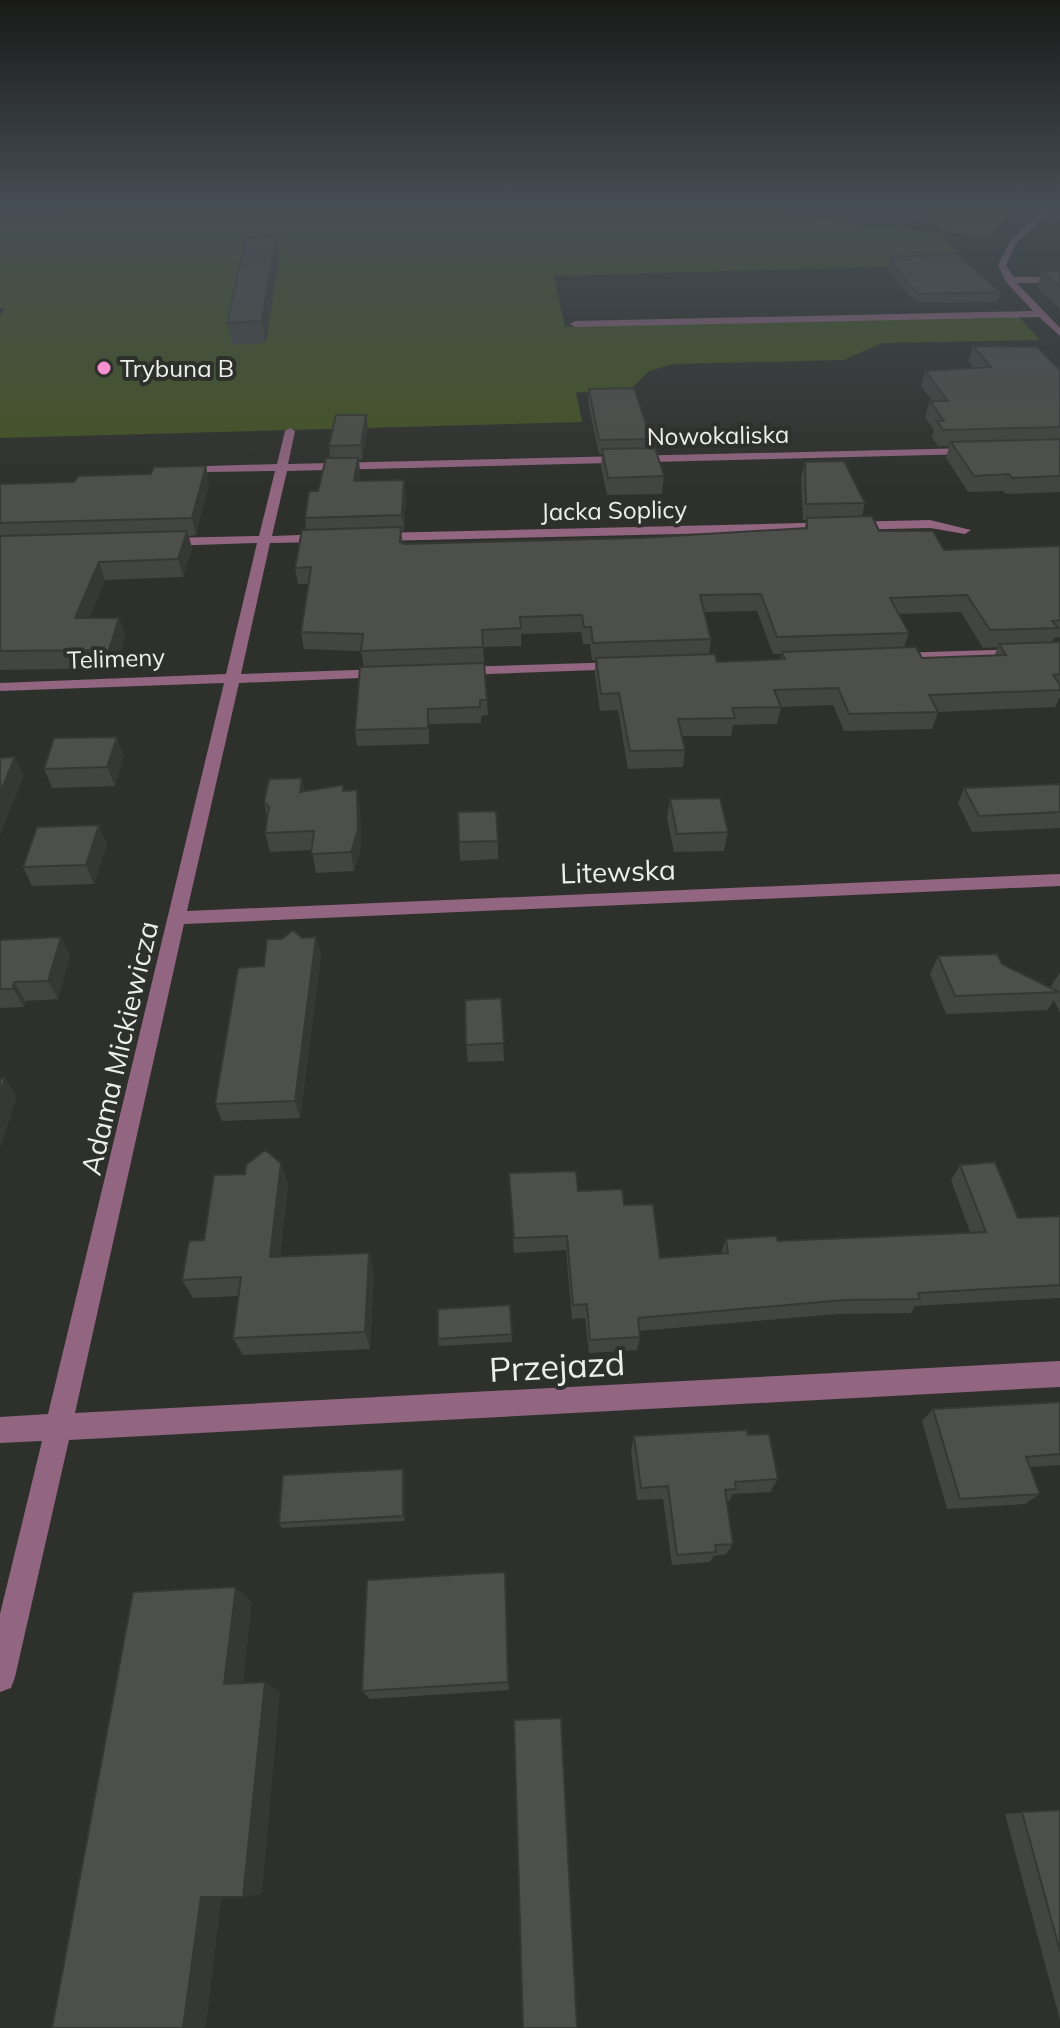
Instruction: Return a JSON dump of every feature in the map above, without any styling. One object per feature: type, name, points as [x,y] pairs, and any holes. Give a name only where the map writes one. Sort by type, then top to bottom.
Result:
[{"type":"street","points":[[1029,302],[1060,333]]},
{"type":"street","points":[[575,324],[1041,314]]},
{"type":"street","name":"Adama Mickiewicza","points":[[0,1677],[290,431]]},
{"type":"street","name":"Nowokaliska","points":[[207,469],[980,451]]},
{"type":"street","name":"Jacka Soplicy","points":[[362,537],[930,524],[965,530]]},
{"type":"street","points":[[155,543],[346,538]]},
{"type":"street","points":[[871,658],[1060,652]]},
{"type":"street","points":[[445,671],[634,665]]},
{"type":"street","name":"Telimeny","points":[[0,687],[397,673]]},
{"type":"street","name":"Litewska","points":[[178,918],[1060,880]]},
{"type":"street","name":"Przejazd","points":[[0,1430],[1060,1374]]},
{"type":"green space","points":[[0,302],[560,302],[565,327],[1019,317],[1040,340],[883,343],[844,360],[673,364],[649,371],[626,394],[576,392],[582,422],[0,438],[0,315],[5,308],[0,308]]},
{"type":"building","points":[[232,302],[265,302],[262,321],[227,323]]},
{"type":"building","points":[[973,346],[1037,347],[1060,370],[1060,427],[943,430],[937,421],[944,421],[930,401],[948,401],[925,371],[991,367]]},
{"type":"building","points":[[634,388],[651,439],[599,440],[589,389]]},
{"type":"building","points":[[336,415],[366,415],[361,445],[329,446]]},
{"type":"building","points":[[1060,439],[1060,476],[1012,478],[1009,474],[974,476],[951,442]]},
{"type":"building","points":[[655,448],[664,476],[608,478],[602,449]]},
{"type":"building","points":[[326,458],[358,458],[354,481],[404,480],[402,515],[305,518],[309,491],[318,491]]},
{"type":"building","points":[[844,461],[865,503],[806,504],[805,462]]},
{"type":"building","points":[[206,466],[192,518],[0,523],[0,484],[74,482],[78,476],[151,474],[154,467]]},
{"type":"building","points":[[872,516],[879,531],[933,531],[944,550],[1060,546],[1060,620],[1052,621],[1058,628],[990,630],[967,595],[890,598],[909,633],[777,637],[761,594],[700,595],[711,639],[593,643],[591,627],[584,627],[582,615],[520,617],[521,628],[482,630],[483,647],[361,651],[363,634],[301,632],[311,567],[295,568],[302,530],[401,527],[400,542],[404,544],[639,538],[807,528],[807,518]]},
{"type":"building","points":[[187,531],[178,559],[99,562],[75,618],[119,618],[109,650],[0,651],[0,536]]},
{"type":"building","points":[[1060,642],[1060,674],[1053,675],[1060,690],[929,695],[938,712],[849,714],[838,688],[774,690],[781,707],[732,708],[735,718],[678,719],[685,750],[630,751],[619,693],[601,694],[596,658],[715,654],[717,662],[785,659],[782,652],[916,647],[922,658],[1006,655],[999,644]]},
{"type":"building","points":[[484,663],[487,700],[480,700],[480,707],[428,709],[428,728],[355,730],[360,667]]},
{"type":"building","points":[[117,737],[107,767],[44,769],[54,738]]},
{"type":"building","points":[[15,757],[0,793],[0,758]]},
{"type":"building","points":[[302,778],[300,792],[343,785],[343,791],[357,790],[358,829],[351,852],[311,854],[314,831],[265,833],[269,807],[264,802],[269,779]]},
{"type":"building","points":[[1060,784],[1060,812],[979,816],[964,788]]},
{"type":"building","points":[[720,798],[728,832],[677,834],[670,799]]},
{"type":"building","points":[[496,811],[498,841],[459,842],[458,812]]},
{"type":"building","points":[[99,825],[86,865],[23,867],[37,827]]},
{"type":"building","points":[[293,930],[302,938],[316,937],[295,1101],[215,1104],[238,968],[264,966],[267,939],[282,939]]},
{"type":"building","points":[[61,937],[48,981],[14,982],[13,989],[0,989],[0,940]]},
{"type":"building","points":[[997,954],[1002,964],[1059,992],[955,996],[938,956]]},
{"type":"building","points":[[501,998],[504,1043],[466,1045],[465,1000]]},
{"type":"building","points":[[265,1150],[281,1163],[270,1257],[369,1253],[365,1332],[233,1338],[241,1277],[182,1280],[189,1241],[204,1240],[214,1175],[245,1174],[246,1165]]},
{"type":"building","points":[[995,1162],[1018,1218],[1060,1216],[1060,1285],[918,1293],[920,1299],[844,1300],[638,1318],[640,1337],[590,1340],[587,1304],[573,1305],[567,1236],[514,1238],[509,1173],[576,1171],[578,1191],[622,1189],[624,1205],[653,1204],[660,1258],[728,1253],[726,1239],[776,1236],[778,1241],[986,1232],[960,1165]]},
{"type":"building","points":[[510,1305],[512,1334],[438,1339],[438,1309]]},
{"type":"building","points":[[1060,1402],[1060,1454],[1026,1457],[1040,1494],[960,1499],[933,1409]]},
{"type":"building","points":[[747,1430],[748,1435],[769,1434],[778,1479],[735,1482],[736,1489],[725,1490],[733,1544],[715,1545],[716,1552],[677,1555],[668,1486],[641,1488],[634,1436]]},
{"type":"building","points":[[403,1469],[403,1516],[279,1523],[283,1475]]},
{"type":"building","points":[[505,1572],[508,1682],[362,1691],[367,1580]]},
{"type":"building","points":[[236,1587],[224,1684],[265,1682],[243,1897],[201,1897],[183,2028],[52,2028],[133,1592]]},
{"type":"building","points":[[561,1718],[577,2028],[523,2028],[514,1720]]},
{"type":"building","points":[[1060,1810],[1060,1951],[1022,1812]]},
{"type":"place","name":"Trybuna B","points":[[104,368]]}]
